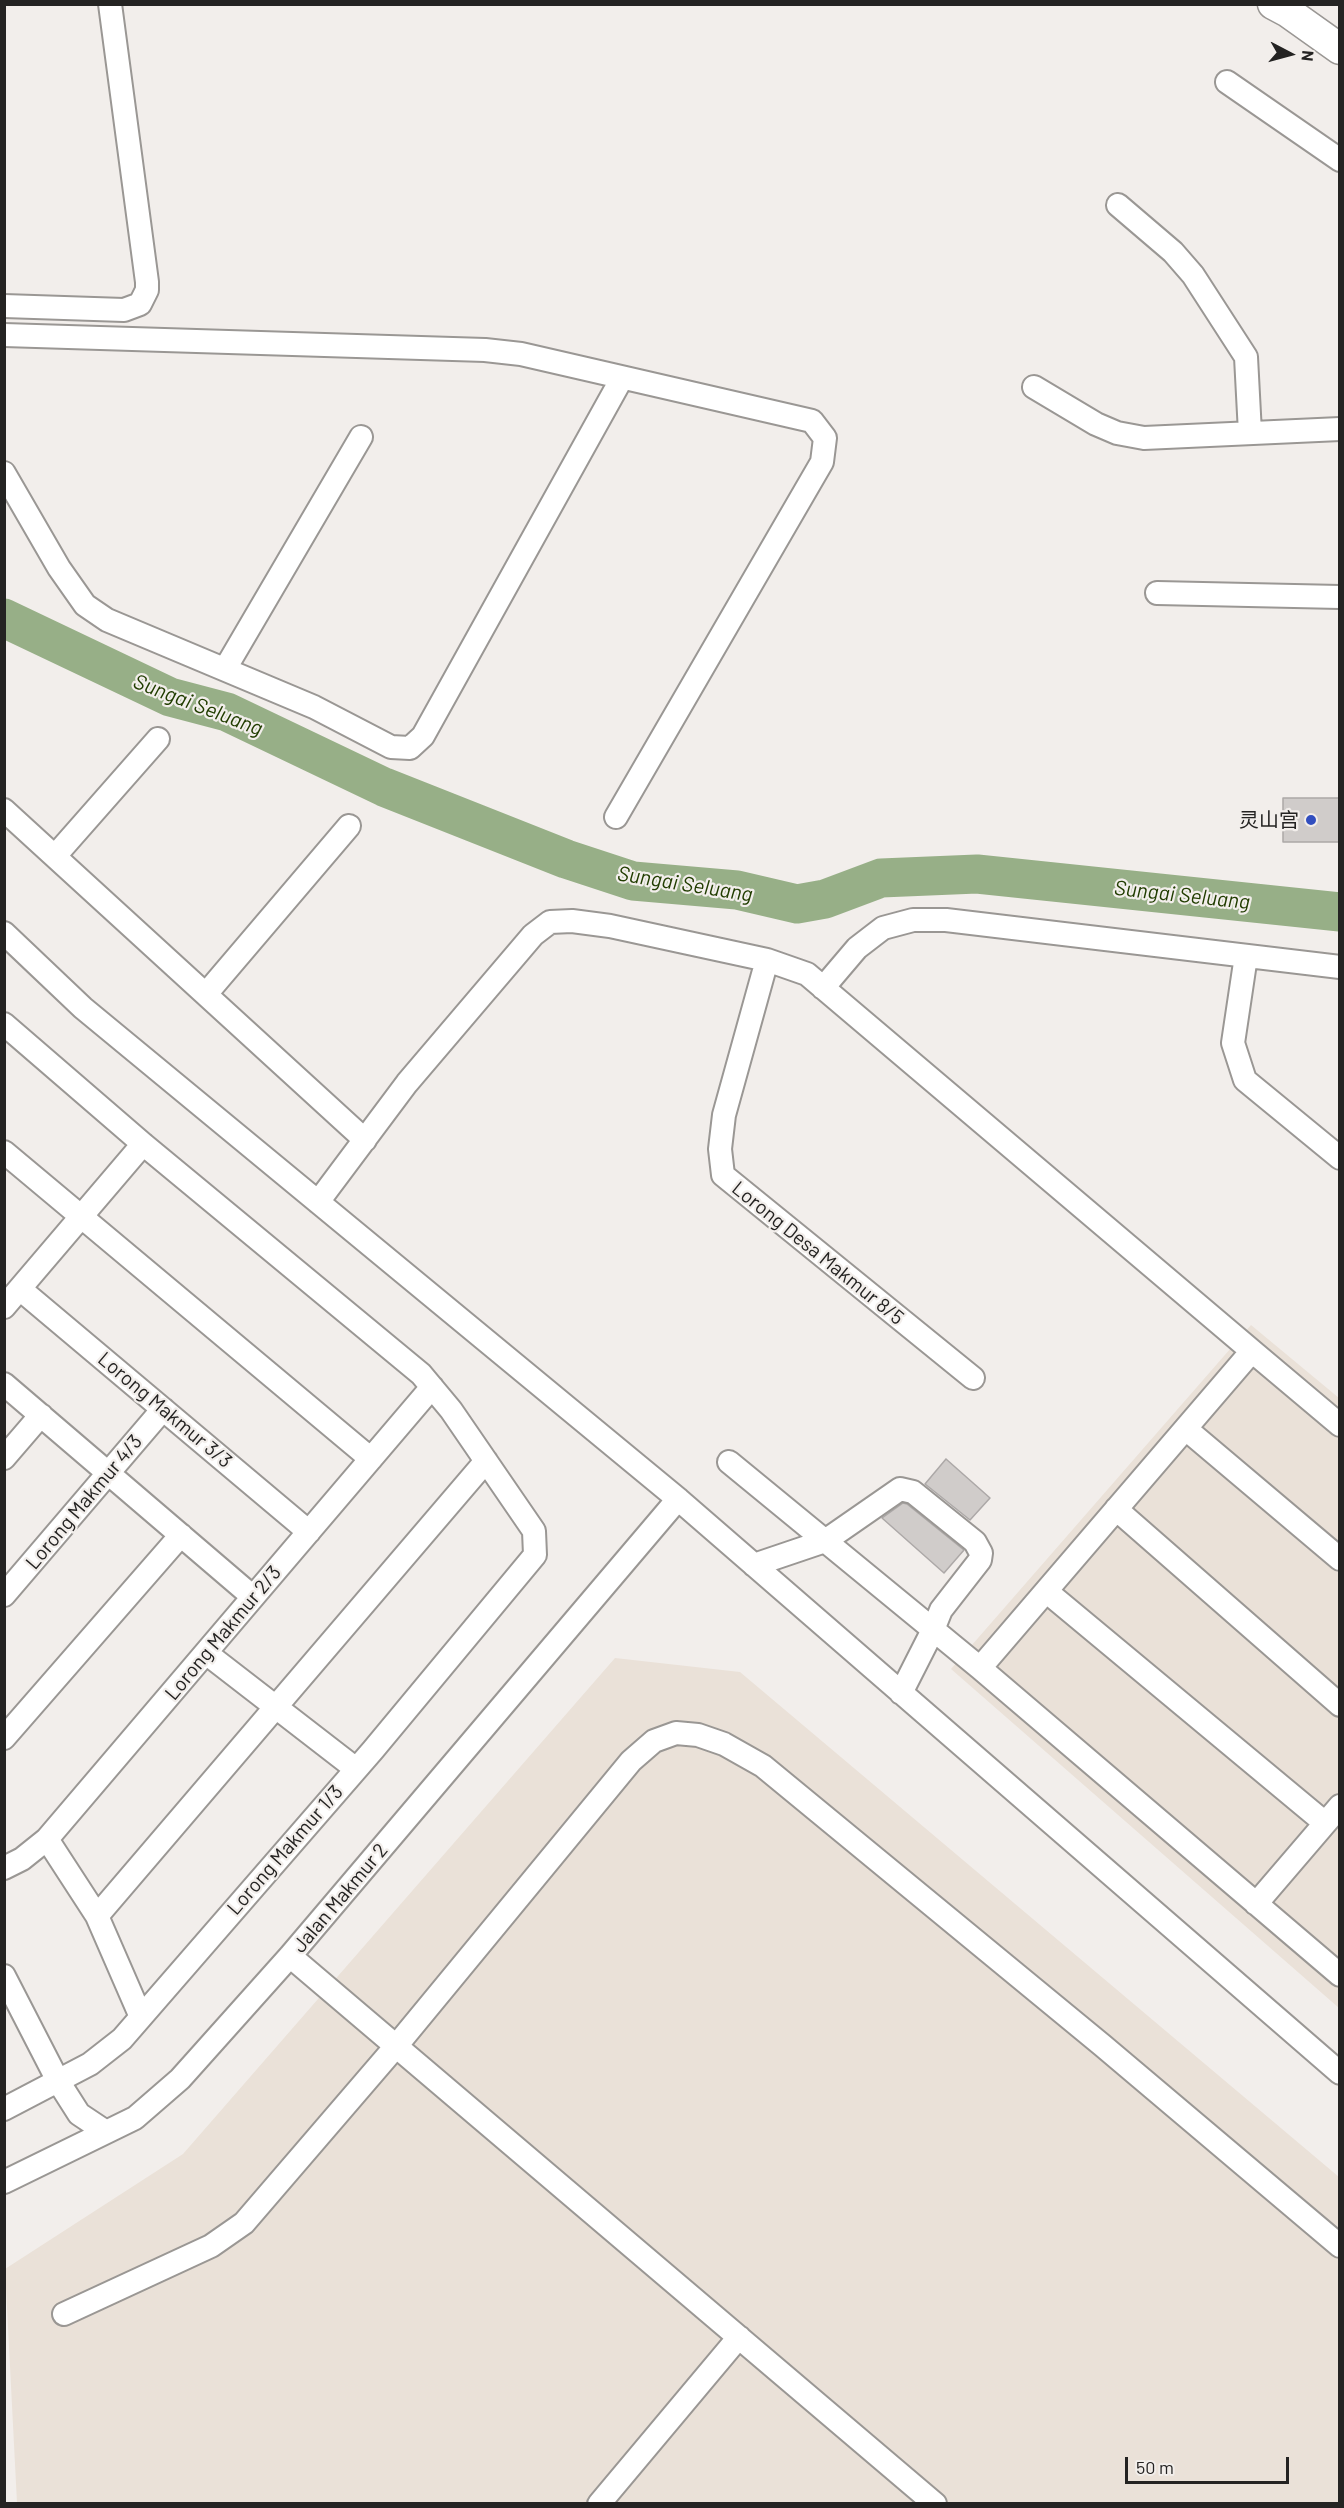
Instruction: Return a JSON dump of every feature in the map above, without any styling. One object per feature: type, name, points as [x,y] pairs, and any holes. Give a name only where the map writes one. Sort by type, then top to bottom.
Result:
[{"type":"main road","points":[[1273,4],[1340,49]]},
{"type":"street","points":[[4,306],[124,310],[140,304],[147,290],[110,4]]},
{"type":"street","points":[[1227,82],[1340,160]]},
{"type":"street","points":[[1118,205],[1173,252],[1193,275],[1246,357],[1250,433]]},
{"type":"street","points":[[4,334],[485,350],[521,354],[812,421],[825,438],[822,462],[616,817]]},
{"type":"street","points":[[4,473],[59,568],[85,605],[107,620],[314,707],[391,747],[410,748],[423,736],[622,378]]},
{"type":"street","points":[[1034,387],[1096,424],[1117,433],[1144,438],[1340,429]]},
{"type":"street","points":[[225,669],[361,437]]},
{"type":"street","points":[[1157,593],[1340,597]]},
{"type":"street","points":[[55,856],[158,739]]},
{"type":"street","points":[[4,810],[365,1140]]},
{"type":"street","points":[[206,994],[349,826]]},
{"type":"street","points":[[823,988],[857,948],[883,928],[913,920],[946,920],[1340,967]]},
{"type":"street","points":[[318,1202],[422,1066],[533,935],[550,922],[572,921],[610,926],[767,960],[807,974],[1340,1425]]},
{"type":"street","points":[[4,933],[83,1008],[678,1498],[1340,2073]]},
{"type":"street","points":[[1246,956],[1233,1043],[1245,1080],[1340,1158]]},
{"type":"street","name":"Lorong Desa Makmur 8/5","points":[[767,960],[724,1116],[720,1149],[723,1175],[973,1378]]},
{"type":"street","points":[[4,1024],[143,1144],[421,1374],[451,1410],[486,1461],[97,1916]]},
{"type":"street","points":[[4,1307],[143,1144]]},
{"type":"street","points":[[6,1156],[371,1459]]},
{"type":"street","name":"Lorong Makmur 3/3","points":[[20,1288],[309,1532]]},
{"type":"street","points":[[980,1668],[1252,1351]]},
{"type":"street","points":[[4,1384],[253,1597]]},
{"type":"street","name":"Lorong Makmur 2/3","points":[[4,1868],[47,1839],[432,1387]]},
{"type":"street","name":"Lorong Makmur 4/3","points":[[4,1595],[163,1409]]},
{"type":"street","points":[[4,1458],[41,1415]]},
{"type":"street","points":[[1186,1429],[1340,1559]]},
{"type":"street","name":"Lorong Makmur 1/3","points":[[4,2109],[90,2064],[122,2039],[356,1769],[536,1555],[534,1532],[486,1461]]},
{"type":"street","points":[[729,1462],[980,1668],[1340,1975]]},
{"type":"street","points":[[754,1565],[825,1541],[894,1491],[907,1489],[975,1542],[981,1553],[981,1560],[941,1610],[901,1693]]},
{"type":"street","name":"Jalan Makmur 2","points":[[4,2182],[135,2118],[180,2079],[290,1956],[678,1498]]},
{"type":"street","points":[[1116,1509],[1340,1705]]},
{"type":"street","points":[[4,1738],[181,1535]]},
{"type":"street","points":[[1046,1591],[1325,1823]]},
{"type":"street","points":[[206,1653],[356,1769]]},
{"type":"street","points":[[64,2314],[211,2246],[244,2223],[397,2045],[631,1761],[654,1741],[676,1733],[698,1735],[724,1744],[763,1766],[1102,2045],[1340,2246]]},
{"type":"street","points":[[1257,1904],[1340,1806]]},
{"type":"street","points":[[47,1839],[97,1916],[141,2017]]},
{"type":"street","points":[[290,1956],[935,2504]]},
{"type":"street","points":[[4,1976],[58,2081],[80,2114],[106,2132]]},
{"type":"street","points":[[599,2504],[739,2337]]},
{"type":"shaded area","points":[[1251,1325],[1339,1398],[1339,2008],[951,1669]]},
{"type":"shaded area","points":[[615,1658],[740,1672],[1339,2177],[1339,2503],[17,2503],[5,2269],[183,2154]]},
{"type":"building","name":"灵山宫","points":[[1283,798],[1340,798],[1340,842],[1283,842]]},
{"type":"building","points":[[946,1459],[990,1498],[970,1520],[925,1484]]},
{"type":"building","points":[[903,1503],[964,1550],[944,1573],[882,1518]]},
{"type":"waterway","name":"Sungai Seluang","points":[[4,618],[170,697],[227,712],[384,787],[566,859],[633,881],[737,890],[797,904],[825,899],[881,878],[977,874],[1340,912]]},
{"type":"place","name":"灵山宫","points":[[1311,820]]}]
